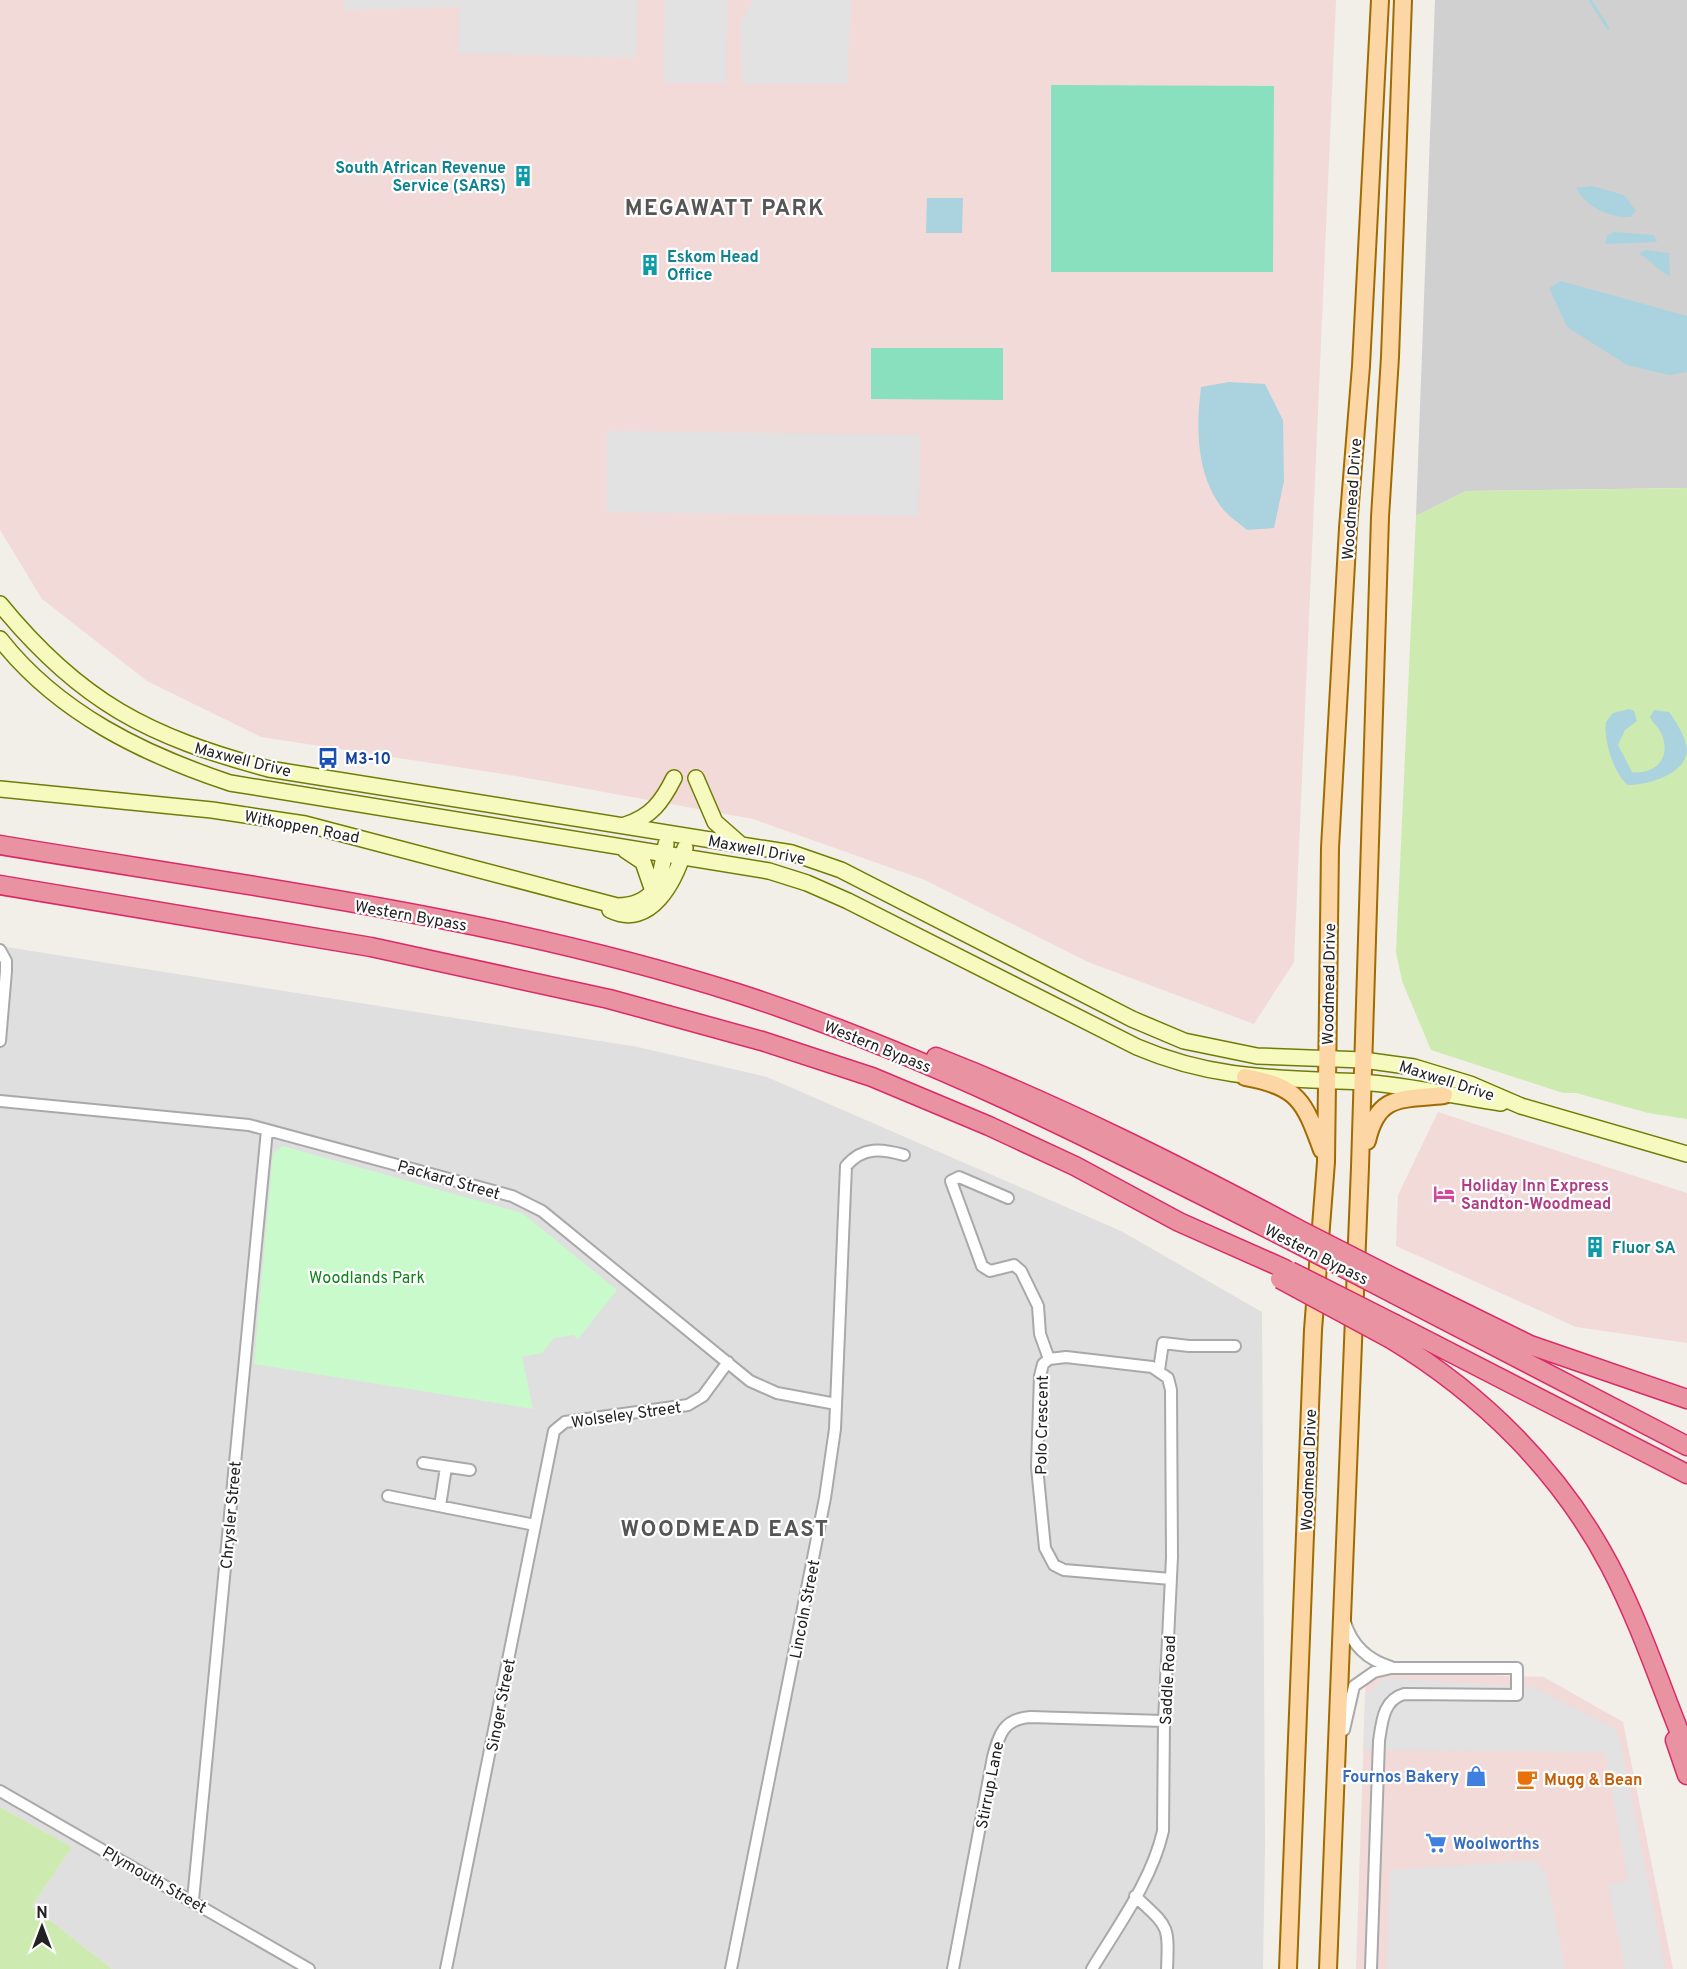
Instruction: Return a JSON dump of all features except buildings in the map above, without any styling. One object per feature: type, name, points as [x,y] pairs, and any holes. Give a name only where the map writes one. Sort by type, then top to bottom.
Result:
[{"type":"highway","name":"Western Bypass","points":[[0,845],[365,906],[534,938],[683,977],[817,1020],[1087,1136],[1295,1235],[1687,1446]]},
{"type":"highway","name":"Western Bypass","points":[[0,885],[371,947],[609,999],[762,1041],[872,1077],[989,1126],[1075,1166],[1393,1332],[1687,1474]]},
{"type":"highway","points":[[1397,1288],[1530,1345],[1687,1399]]},
{"type":"highway","points":[[1393,1332],[1478,1401],[1551,1476],[1592,1534],[1628,1605],[1687,1751]]},
{"type":"highway","points":[[1628,1605],[1687,1775]]},
{"type":"main road","name":"Woodmead Drive","points":[[1288,1969],[1313,1330],[1326,1162],[1334,781],[1361,366],[1380,0]]},
{"type":"main road","name":"Woodmead Drive","points":[[1330,1969],[1364,1060],[1380,528],[1390,357],[1403,0]]},
{"type":"main road","name":"Maxwell Drive","points":[[0,604],[60,670],[100,701],[136,722],[185,744],[269,769],[792,853],[841,870],[1132,1019],[1184,1041],[1257,1056],[1364,1060],[1414,1067],[1470,1084],[1521,1106],[1687,1155]]},
{"type":"main road","name":"Maxwell Drive","points":[[0,639],[60,698],[123,740],[166,761],[230,783],[664,852],[769,871],[807,883],[887,920],[1137,1047],[1195,1068],[1245,1077],[1362,1082],[1521,1106]]},
{"type":"main road","points":[[622,826],[638,821],[657,807],[674,778]]},
{"type":"main road","points":[[696,778],[715,822],[740,844]]},
{"type":"main road","points":[[371,807],[375,785]]},
{"type":"main road","name":"Witkoppen Road","points":[[0,789],[212,810],[305,824],[598,901],[626,905],[644,900],[653,891]]},
{"type":"main road","points":[[653,891],[668,832]]},
{"type":"main road","name":"Witkoppen Road","points":[[598,901],[618,914],[645,912],[660,898],[682,856],[688,836]]},
{"type":"main road","points":[[616,845],[642,860],[653,891]]},
{"type":"main road","points":[[1245,1077],[1272,1082],[1294,1094],[1310,1117],[1326,1162]]},
{"type":"main road","points":[[1360,1167],[1371,1124],[1382,1107],[1397,1101],[1444,1095]]},
{"type":"street","points":[[0,950],[6,961],[6,971],[0,1041]]},
{"type":"street","name":"Packard Street","points":[[0,1101],[249,1125],[526,1202],[549,1216],[759,1387],[777,1393],[836,1404]]},
{"type":"street","name":"Chrysler Street","points":[[193,1900],[267,1130]]},
{"type":"street","name":"Lincoln Street","points":[[731,1969],[825,1498],[836,1404],[846,1166],[860,1154],[872,1149],[904,1155]]},
{"type":"street","points":[[1008,1198],[959,1177],[951,1181],[982,1266],[990,1271],[1014,1265],[1021,1271],[1038,1306],[1040,1334],[1049,1359]]},
{"type":"street","points":[[1162,1372],[1163,1343],[1189,1346],[1234,1346]]},
{"type":"street","name":"Polo Crescent","points":[[1162,1372],[1066,1357],[1049,1359],[1043,1364],[1040,1376],[1037,1467],[1045,1548],[1050,1560],[1064,1570],[1171,1579]]},
{"type":"street","name":"Wolseley Street","points":[[552,1441],[556,1428],[565,1422],[688,1405],[703,1396],[728,1362]]},
{"type":"street","name":"Saddle Road","points":[[1092,1969],[1135,1896],[1160,1845],[1163,1831],[1164,1721],[1171,1579],[1171,1390],[1162,1372]]},
{"type":"street","name":"Singer Street","points":[[446,1969],[552,1441]]},
{"type":"street","points":[[423,1463],[470,1470]]},
{"type":"street","points":[[440,1506],[446,1467]]},
{"type":"street","points":[[388,1496],[535,1525]]},
{"type":"street","points":[[1342,1607],[1346,1626],[1354,1642],[1367,1657],[1391,1668]]},
{"type":"street","points":[[1337,1769],[1350,1697],[1354,1686],[1362,1678],[1391,1668],[1517,1668],[1518,1695],[1404,1694],[1398,1696],[1388,1706],[1379,1741],[1371,1969]]},
{"type":"street","name":"Stirrup Lane","points":[[953,1969],[993,1758],[1004,1726],[1014,1720],[1029,1717],[1164,1721]]},
{"type":"street","name":"Plymouth Street","points":[[0,1791],[193,1900],[309,1969]]},
{"type":"street","points":[[1135,1896],[1163,1923],[1167,1931],[1167,1969]]},
{"type":"shaded area","points":[[0,0],[1336,0],[1294,962],[1254,1024],[1088,962],[925,880],[753,819],[516,776],[261,737],[147,681],[42,599],[0,530]]},
{"type":"shaded area","points":[[344,0],[638,0],[636,58],[458,53],[460,7],[344,10]]},
{"type":"shaded area","points":[[665,0],[727,0],[726,83],[664,83]]},
{"type":"shaded area","points":[[754,0],[851,0],[847,84],[743,84],[740,23]]},
{"type":"shaded area","points":[[1435,0],[1687,0],[1687,488],[1466,491],[1416,516]]},
{"type":"shaded area","points":[[607,431],[920,435],[918,516],[607,512]]},
{"type":"shaded area","name":"WOODMEAD EAST","points":[[0,946],[638,1047],[767,1077],[1121,1231],[1262,1312],[1265,1847],[1263,1969],[112,1969],[32,1906],[72,1847],[0,1807]]},
{"type":"shaded area","points":[[1438,1112],[1687,1193],[1687,1343],[1576,1327],[1396,1246],[1398,1195]]},
{"type":"shaded area","points":[[1366,1671],[1544,1677],[1623,1722],[1673,1969],[1356,1969]]},
{"type":"shaded area","points":[[1384,1678],[1533,1687],[1615,1728],[1622,1750],[1665,1969],[1625,1969],[1608,1885],[1628,1880],[1605,1752],[1363,1750],[1365,1696]]},
{"type":"shaded area","points":[[1535,1861],[1546,1873],[1565,1969],[1387,1969],[1390,1870]]},
{"type":"green space","points":[[1051,85],[1274,86],[1273,272],[1051,272]]},
{"type":"green space","points":[[871,348],[1003,348],[1003,400],[871,399]]},
{"type":"green space","points":[[1687,488],[1687,1119],[1648,1113],[1576,1093],[1563,1093],[1431,1050],[1402,981],[1396,952],[1416,516],[1466,491]]},
{"type":"green space","name":"Woodlands Park","points":[[283,1146],[522,1213],[617,1290],[578,1339],[573,1335],[554,1338],[542,1353],[522,1357],[533,1409],[254,1364],[273,1153]]},
{"type":"green space","points":[[0,1807],[72,1847],[32,1906],[112,1969],[0,1969]]},
{"type":"water","points":[[1592,186],[1624,195],[1636,211],[1630,217],[1622,217],[1599,210],[1586,201],[1576,188]]},
{"type":"water","points":[[927,198],[963,198],[962,233],[926,233]]},
{"type":"water","points":[[1614,232],[1654,235],[1657,242],[1605,244],[1607,236]]},
{"type":"water","points":[[1645,250],[1669,253],[1670,276],[1639,254]]},
{"type":"water","points":[[1561,281],[1687,316],[1687,372],[1669,375],[1627,365],[1567,327],[1549,288]]},
{"type":"water","points":[[1229,382],[1265,384],[1283,420],[1284,481],[1274,528],[1247,530],[1222,508],[1207,480],[1199,435],[1201,387]]},
{"type":"water","points":[[1629,709],[1634,711],[1637,721],[1625,730],[1618,745],[1632,772],[1641,772],[1655,767],[1663,756],[1664,741],[1650,717],[1654,710],[1669,712],[1678,725],[1687,751],[1680,766],[1654,781],[1628,785],[1623,780],[1614,765],[1608,747],[1606,722],[1613,713]]},
{"type":"waterway","points":[[1590,0],[1608,28]]},
{"type":"place","name":"South African Revenue Service (SARS)","points":[[523,176]]},
{"type":"place","name":"Eskom Head Office","points":[[650,265]]},
{"type":"place","name":"M3-10","points":[[328,758]]},
{"type":"place","name":"Holiday Inn Express Sandton-Woodmead","points":[[1444,1194]]},
{"type":"place","name":"Fluor SA","points":[[1595,1247]]},
{"type":"place","name":"Fournos Bakery","points":[[1476,1776]]},
{"type":"place","name":"Mugg & Bean","points":[[1527,1779]]},
{"type":"place","name":"Woolworths","points":[[1436,1843]]},
{"type":"district","name":"MEGAWATT PARK","points":[[725,207]]},
{"type":"district","name":"WOODMEAD EAST","points":[[725,1528]]}]
